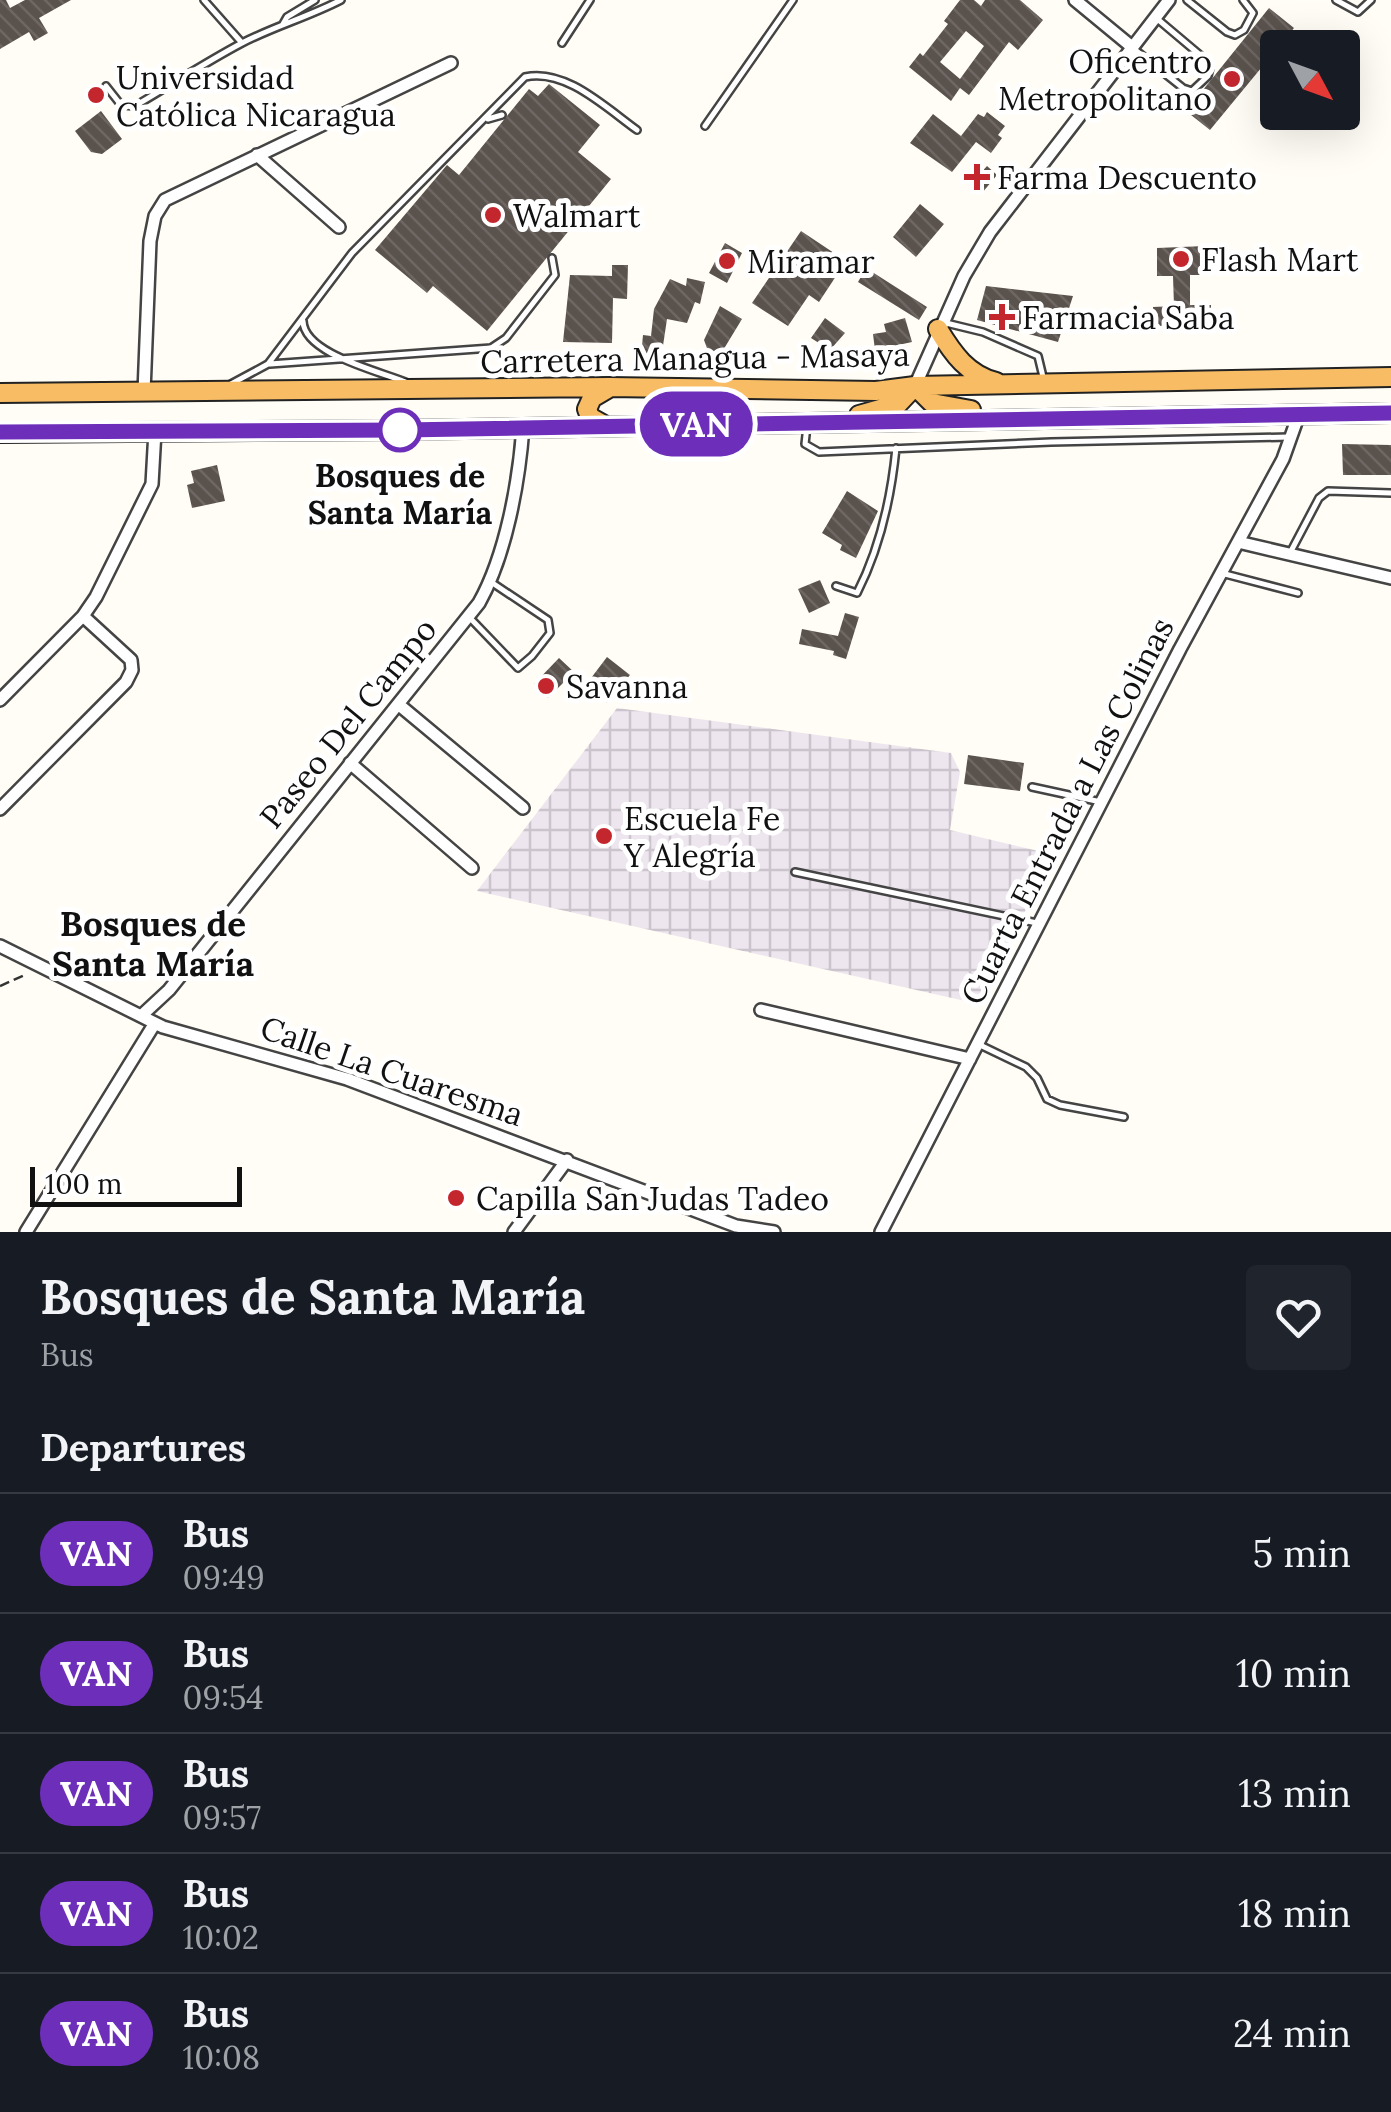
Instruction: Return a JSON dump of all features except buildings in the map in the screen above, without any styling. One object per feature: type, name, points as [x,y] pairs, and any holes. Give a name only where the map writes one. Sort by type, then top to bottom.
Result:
[{"type":"highway","points":[[940,326],[952,352],[968,368],[982,378],[1012,386]]},
{"type":"highway","name":"Carretera Managua - Masaya","points":[[0,393],[609,388],[876,391],[914,386],[1391,378]]},
{"type":"highway","points":[[809,423],[824,416],[869,414],[898,404],[914,386],[932,403],[1036,418]]},
{"type":"highway","points":[[606,426],[590,416],[587,406],[595,395],[609,388]]},
{"type":"highway","points":[[549,390],[567,407],[556,426]]},
{"type":"highway","name":"Carretera Managua - Masaya","points":[[0,432],[1391,413]]},
{"type":"street","points":[[1075,0],[1132,47]]},
{"type":"street","points":[[914,386],[940,326],[990,232],[1169,0]]},
{"type":"street","points":[[144,392],[150,241],[155,216],[165,200],[451,63]]},
{"type":"street","points":[[257,156],[339,227]]},
{"type":"street","name":"Cuarta Entrada a Las Colinas","points":[[881,1232],[1292,437],[1299,414]]},
{"type":"street","name":"Paseo Del Campo","points":[[141,1016],[169,990],[468,616],[496,573],[522,450],[523,426]]},
{"type":"street","points":[[0,700],[83,616],[152,484],[155,430]]},
{"type":"street","points":[[1238,542],[1391,578]]},
{"type":"street","points":[[0,809],[126,682],[132,670],[131,660],[83,616]]},
{"type":"street","points":[[398,704],[522,808]]},
{"type":"street","points":[[350,763],[472,868]]},
{"type":"street","name":"Calle La Cuaresma","points":[[0,946],[155,1023],[346,1079],[566,1160],[734,1229],[774,1232]]},
{"type":"street","points":[[761,1010],[970,1059]]},
{"type":"street","points":[[26,1232],[155,1023]]},
{"type":"street","points":[[514,1232],[566,1160]]},
{"type":"lane","points":[[204,0],[242,43]]},
{"type":"lane","points":[[283,24],[286,17],[319,0],[328,7]]},
{"type":"lane","points":[[106,86],[121,106],[135,106],[242,43],[283,24],[296,23],[341,0]]},
{"type":"lane","points":[[562,43],[590,0]]},
{"type":"lane","points":[[705,126],[793,0]]},
{"type":"lane","points":[[1187,0],[1227,32],[1236,34],[1244,30],[1253,12],[1243,0]]},
{"type":"lane","points":[[1336,0],[1358,12],[1371,0]]},
{"type":"lane","points":[[1132,47],[1183,88],[1192,91],[1208,76],[1206,60],[1155,18]]},
{"type":"lane","points":[[218,392],[268,364],[352,254],[525,77],[543,73],[561,79],[637,130]]},
{"type":"lane","points":[[485,119],[502,115]]},
{"type":"lane","points":[[268,364],[491,348],[506,338],[556,274],[552,258]]},
{"type":"lane","points":[[302,318],[310,341],[327,352],[427,391]]},
{"type":"lane","points":[[940,326],[983,332],[1038,356],[1045,384]]},
{"type":"lane","points":[[809,423],[806,444],[819,452],[1292,437]]},
{"type":"lane","points":[[836,586],[858,594],[888,510],[896,448]]},
{"type":"lane","points":[[1290,554],[1320,498],[1328,491],[1391,494]]},
{"type":"lane","points":[[1222,573],[1298,593]]},
{"type":"lane","points":[[468,616],[518,668],[550,633],[548,620],[490,582]]},
{"type":"lane","points":[[1032,787],[1101,802]]},
{"type":"lane","points":[[795,872],[1039,924]]},
{"type":"lane","points":[[978,1044],[1026,1067],[1048,1098],[1060,1105],[1124,1117]]},
{"type":"path","points":[[0,986],[42,967]]},
{"type":"shaded area","points":[[617,708],[951,753],[960,772],[950,830],[1051,854],[983,1005],[477,891]]},
{"type":"bus line","name":"VAN","points":[[0,432],[403,430],[1391,413]]},
{"type":"place","name":"Oficentro Metropolitano","points":[[1232,79]]},
{"type":"place","name":"Universidad Católica Nicaragua","points":[[96,95]]},
{"type":"place","name":"Farma Descuento","points":[[977,177]]},
{"type":"place","name":"Walmart","points":[[493,215]]},
{"type":"place","name":"Flash Mart","points":[[1181,259]]},
{"type":"place","name":"Miramar","points":[[727,261]]},
{"type":"place","name":"Farmacia Saba","points":[[1002,317]]},
{"type":"place","name":"Bosques de Santa María","points":[[400,430]]},
{"type":"place","name":"Savanna","points":[[546,686]]},
{"type":"place","name":"Escuela Fe Y Alegría","points":[[604,836]]},
{"type":"place","name":"Capilla San Judas Tadeo","points":[[456,1198]]},
{"type":"district","name":"Bosques de Santa María","points":[[153,943]]}]
